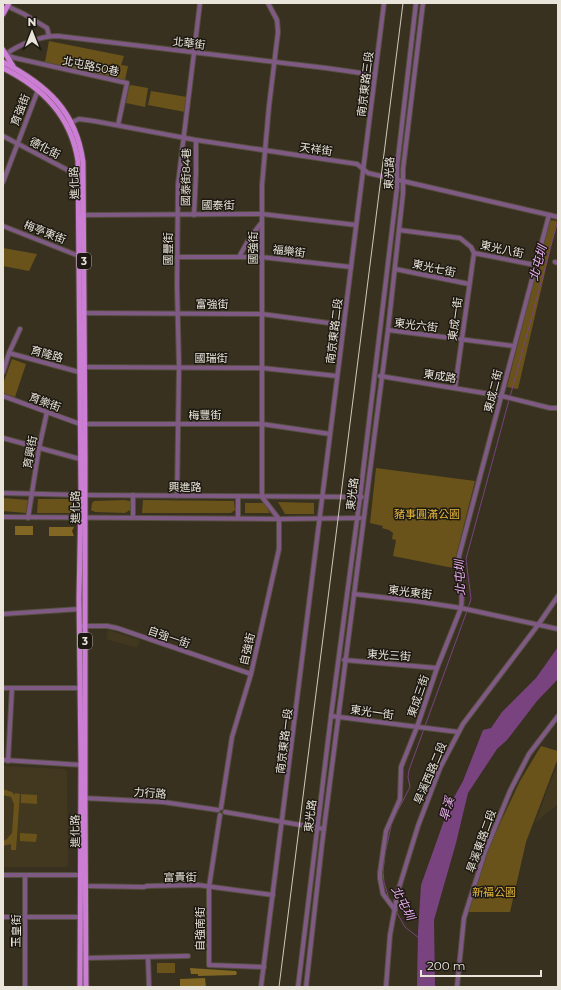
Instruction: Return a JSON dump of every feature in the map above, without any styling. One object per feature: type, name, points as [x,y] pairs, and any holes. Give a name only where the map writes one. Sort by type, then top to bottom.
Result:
[{"type":"main road","points":[[3,14],[8,4]]},
{"type":"main road","points":[[4,52],[15,69]]},
{"type":"main road","name":"進化路","points":[[3,62],[30,78],[51,94],[62,107],[80,146],[83,162],[82,313],[79,372],[82,424],[83,495],[83,798],[86,886],[86,958],[84,985]]},
{"type":"main road","name":"進化路","points":[[3,68],[25,79],[38,90],[69,123],[78,161],[82,215],[79,256],[84,367],[80,458],[83,495]]},
{"type":"main road","name":"進化路","points":[[83,518],[80,609],[82,626],[80,688],[83,765]]},
{"type":"main road","name":"進化路","points":[[83,798],[80,917],[84,985]]},
{"type":"main road","points":[[75,987],[84,985]]},
{"type":"street","name":"國豐街","points":[[177,496],[179,367],[177,257],[178,184],[200,3]]},
{"type":"street","name":"國強街","points":[[262,497],[262,185],[278,24],[276,15],[268,3]]},
{"type":"street","name":"南京東路三段","points":[[364,168],[384,3]]},
{"type":"street","name":"東光路","points":[[298,987],[331,716],[358,518],[398,180],[397,167],[416,3]]},
{"type":"street","name":"東光路","points":[[306,987],[324,829],[388,330],[399,230],[403,169],[423,3]]},
{"type":"street","points":[[8,4],[47,28],[49,36]]},
{"type":"street","name":"北華街","points":[[4,52],[49,36],[58,36],[375,75]]},
{"type":"street","name":"北屯路50巷","points":[[4,52],[15,58],[127,83],[118,125]]},
{"type":"street","name":"育強街","points":[[3,182],[38,90]]},
{"type":"street","name":"天祥街","points":[[69,123],[80,119],[183,138],[357,164],[364,168],[368,173],[558,217]]},
{"type":"street","name":"德化街","points":[[3,136],[79,176]]},
{"type":"street","name":"國泰街84巷","points":[[194,215],[196,140]]},
{"type":"street","name":"南京東路二段","points":[[322,496],[364,168]]},
{"type":"street","name":"國泰街","points":[[82,215],[262,214],[356,225]]},
{"type":"street","name":"東成二街","points":[[459,572],[461,551],[549,215]]},
{"type":"street","points":[[239,257],[249,239],[262,222]]},
{"type":"street","name":"梅亭東街","points":[[3,226],[79,256]]},
{"type":"street","name":"東光八街","points":[[399,230],[460,238],[474,253],[535,265]]},
{"type":"street","name":"東成一街","points":[[455,388],[474,253]]},
{"type":"street","name":"福樂街","points":[[177,257],[261,257],[351,267]]},
{"type":"street","name":"東光七街","points":[[395,269],[469,284]]},
{"type":"street","name":"富強街","points":[[82,313],[262,314],[344,324]]},
{"type":"street","points":[[3,372],[9,353],[20,328]]},
{"type":"street","name":"東光六街","points":[[388,330],[514,346]]},
{"type":"street","name":"育隆路","points":[[9,353],[79,372]]},
{"type":"street","name":"國瑞街","points":[[84,367],[262,368],[337,376]]},
{"type":"street","name":"東成路","points":[[375,376],[502,396],[550,408],[558,408]]},
{"type":"street","name":"育樂街","points":[[3,396],[82,424]]},
{"type":"street","name":"育興街","points":[[28,518],[39,448],[47,412]]},
{"type":"street","name":"梅豐街","points":[[82,424],[262,424],[330,434]]},
{"type":"street","points":[[3,438],[80,458]]},
{"type":"street","name":"興進路","points":[[3,493],[367,497]]},
{"type":"street","points":[[133,495],[133,517]]},
{"type":"street","points":[[238,496],[238,518]]},
{"type":"street","name":"南京東路一段","points":[[261,987],[322,496]]},
{"type":"street","points":[[262,497],[279,519]]},
{"type":"street","points":[[3,517],[279,519],[364,518]]},
{"type":"street","name":"自強街","points":[[221,810],[232,737],[251,674],[279,549],[279,519]]},
{"type":"street","name":"東成三街","points":[[395,910],[383,894],[380,879],[386,831],[400,799],[401,767],[417,727],[437,668],[462,608],[462,590],[459,572]]},
{"type":"street","name":"東光東街","points":[[354,594],[462,608],[558,630]]},
{"type":"street","name":"旱溪西路二段","points":[[386,987],[390,936],[398,891],[418,826],[440,768],[458,732],[558,596]]},
{"type":"street","points":[[3,614],[80,609]]},
{"type":"street","name":"自強一街","points":[[82,626],[107,626],[117,628],[251,674]]},
{"type":"street","name":"東光三街","points":[[339,660],[437,668]]},
{"type":"street","points":[[3,688],[80,688]]},
{"type":"street","points":[[8,761],[12,688]]},
{"type":"street","name":"東光一街","points":[[331,716],[458,732]]},
{"type":"street","name":"旱溪東路二段","points":[[457,987],[464,918],[485,852],[510,791],[529,754],[558,716]]},
{"type":"street","points":[[3,760],[83,765]]},
{"type":"street","name":"力行路","points":[[83,798],[163,802],[221,810],[324,829]]},
{"type":"street","points":[[209,887],[220,815],[218,813],[221,810]]},
{"type":"street","points":[[3,875],[80,875],[86,886]]},
{"type":"street","name":"玉皇街","points":[[25,875],[25,987]]},
{"type":"street","name":"富貴街","points":[[86,886],[198,885],[273,895]]},
{"type":"street","name":"自強南街","points":[[209,887],[209,966],[264,967]]},
{"type":"street","points":[[3,917],[80,917]]},
{"type":"street","points":[[86,958],[188,956]]},
{"type":"street","points":[[148,957],[149,987]]},
{"type":"shaded area","points":[[15,526],[33,526],[33,535],[15,535]]},
{"type":"shaded area","points":[[49,527],[74,527],[72,531],[74,536],[49,536]]},
{"type":"shaded area","points":[[108,630],[140,640],[137,648],[106,639]]},
{"type":"shaded area","points":[[558,647],[558,679],[537,701],[507,740],[497,749],[468,793],[456,843],[434,920],[435,987],[417,987],[421,885],[445,818],[463,781],[483,730],[491,728],[502,712],[536,678]]},
{"type":"shaded area","points":[[558,764],[558,804],[535,823],[547,791]]},
{"type":"shaded area","points":[[3,766],[65,769],[67,772],[68,865],[66,867],[3,867]]},
{"type":"shaded area","points":[[190,968],[236,971],[237,973],[236,975],[198,976],[198,974],[191,974]]},
{"type":"shaded area","points":[[205,978],[206,987],[180,987],[180,979]]},
{"type":"shaded area","points":[[237,986],[237,987],[206,987]]},
{"type":"green space","points":[[49,41],[124,56],[121,65],[128,66],[125,80],[45,62]]},
{"type":"green space","points":[[131,85],[148,88],[145,107],[126,103],[129,87]]},
{"type":"green space","points":[[151,91],[187,97],[185,112],[148,105]]},
{"type":"green space","points":[[549,220],[557,221],[518,389],[507,387]]},
{"type":"green space","points":[[3,248],[37,254],[29,271],[3,266]]},
{"type":"green space","points":[[12,359],[26,364],[15,397],[3,393],[3,384]]},
{"type":"green space","name":"豬事圓滿公園","points":[[376,468],[475,481],[453,568],[393,556],[396,540],[392,539],[393,533],[382,528],[383,526],[370,523]]},
{"type":"green space","points":[[3,498],[28,500],[26,513],[3,511]]},
{"type":"green space","points":[[38,499],[75,499],[76,513],[37,513]]},
{"type":"green space","points":[[143,500],[234,501],[235,510],[231,513],[142,513]]},
{"type":"green space","points":[[94,501],[130,501],[130,510],[125,513],[95,512],[91,510],[92,503]]},
{"type":"green space","points":[[278,502],[314,503],[314,514],[285,514]]},
{"type":"green space","points":[[245,503],[264,503],[270,513],[245,513]]},
{"type":"green space","name":"新福公園","points":[[541,746],[558,751],[558,758],[526,842],[510,912],[468,912],[486,853],[520,781]]},
{"type":"green space","points":[[3,789],[12,792],[15,795],[15,793],[20,794],[16,850],[11,850],[11,844],[3,846],[3,841],[12,833],[14,804],[11,797],[3,795]]},
{"type":"green space","points":[[21,794],[37,795],[37,804],[21,803]]},
{"type":"green space","points":[[20,833],[37,834],[36,842],[20,841]]},
{"type":"green space","points":[[157,963],[175,963],[175,973],[157,973]]},
{"type":"waterway","name":"北屯圳","points":[[510,397],[558,220]]},
{"type":"waterway","name":"北屯圳","points":[[468,608],[471,599],[466,559],[509,400]]},
{"type":"waterway","name":"北屯圳","points":[[425,726],[467,611]]},
{"type":"waterway","name":"北屯圳","points":[[389,899],[383,872],[385,854],[392,822],[410,787],[408,777],[409,770],[424,729]]},
{"type":"waterway","name":"北屯圳","points":[[396,911],[405,927],[419,938]]},
{"type":"railway","points":[[279,987],[403,3]]},
{"type":"water label","name":"旱溪","points":[[447,809]]}]
